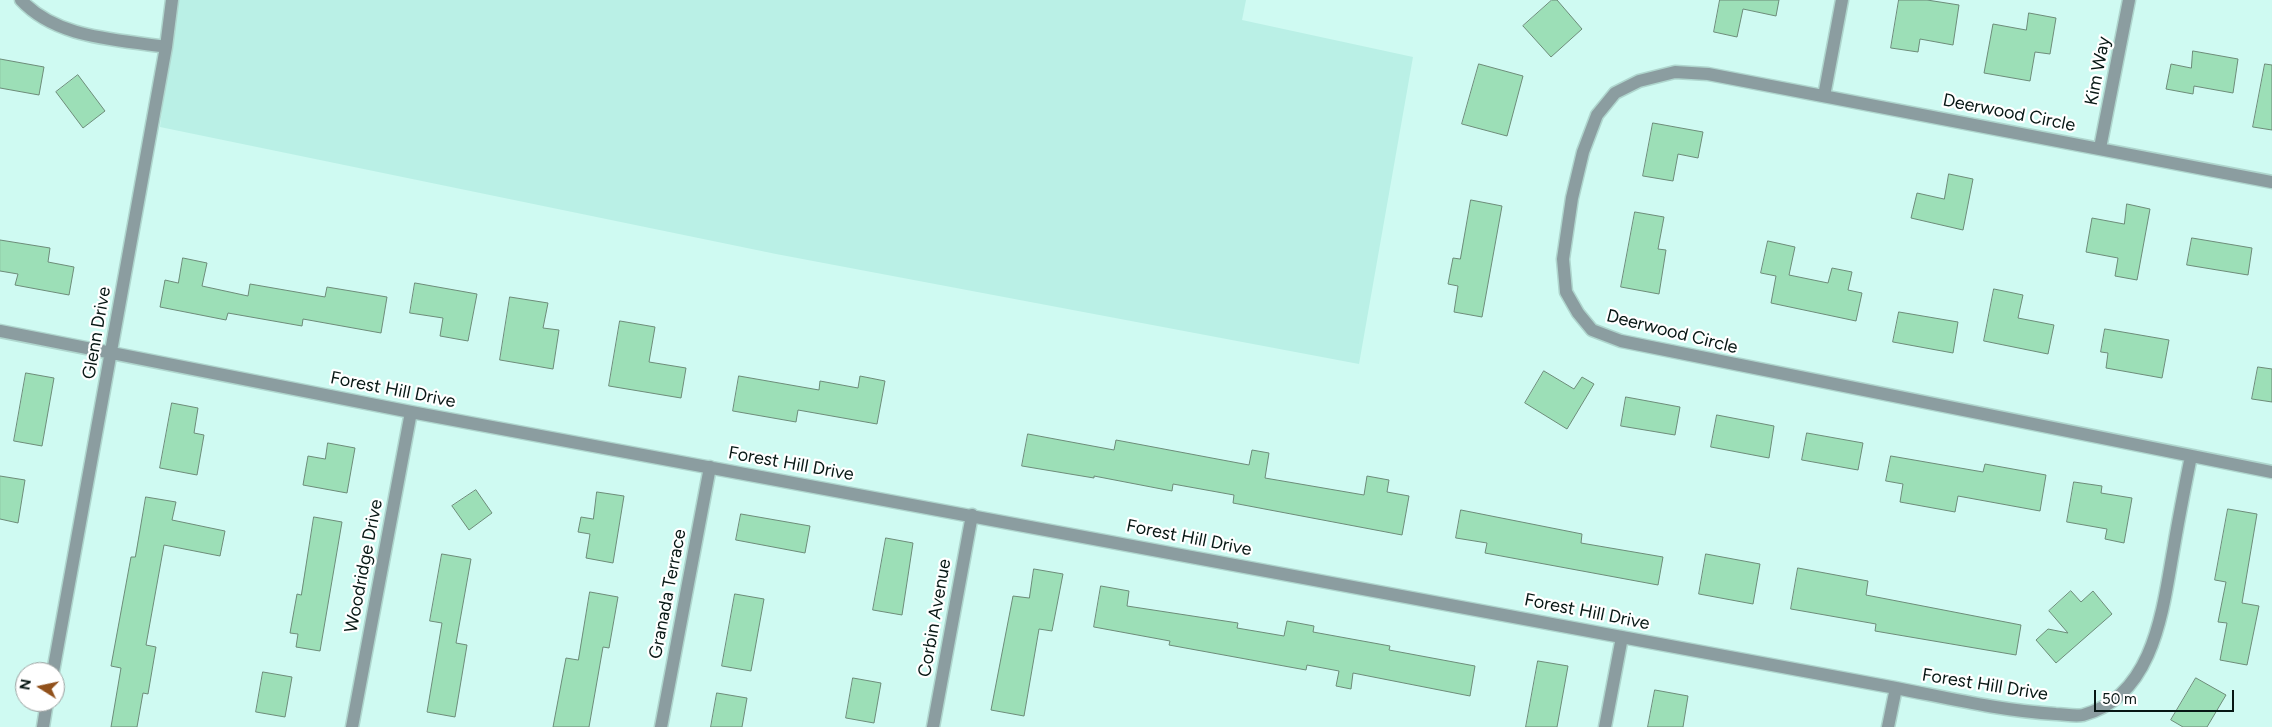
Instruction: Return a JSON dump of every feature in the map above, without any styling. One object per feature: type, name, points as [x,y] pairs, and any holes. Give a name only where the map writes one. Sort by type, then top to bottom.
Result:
[{"type":"street","points":[[21,0],[33,13],[72,31],[166,47]]},
{"type":"street","name":"Glenn Drive","points":[[54,662],[166,47],[172,0]]},
{"type":"street","points":[[1824,96],[1842,0]]},
{"type":"street","name":"Kim Way","points":[[2100,148],[2130,0]]},
{"type":"street","name":"Deerwood Circle","points":[[2272,182],[1708,74],[1675,72],[1639,81],[1615,93],[1597,115],[1583,152],[1572,198],[1563,259],[1566,292],[1578,313],[1592,330],[1621,341],[2272,472]]},
{"type":"street","name":"Forest Hill Drive","points":[[0,331],[411,412],[1896,688],[2040,713],[2081,715],[2105,705],[2125,690],[2144,661],[2162,613],[2191,456]]},
{"type":"street","name":"Woodridge Drive","points":[[352,727],[411,412]]},
{"type":"street","name":"Granada Terrace","points":[[661,727],[710,467]]},
{"type":"street","name":"Corbin Avenue","points":[[933,727],[972,515]]},
{"type":"street","points":[[1605,727],[1622,637]]},
{"type":"street","points":[[1888,727],[1896,688]]},
{"type":"street","points":[[43,727],[45,712]]},
{"type":"shaded area","points":[[174,0],[1246,0],[1242,20],[1413,57],[1359,364],[776,254],[160,127]]},
{"type":"building","points":[[1552,0],[1557,0],[1582,29],[1551,57],[1523,26]]},
{"type":"building","points":[[1720,0],[1779,0],[1776,16],[1743,9],[1737,37],[1714,32]]},
{"type":"building","points":[[1899,0],[1927,0],[1959,5],[1953,45],[1920,39],[1918,52],[1891,48]]},
{"type":"building","points":[[2029,13],[2056,18],[2050,54],[2035,52],[2030,81],[1984,73],[1993,24],[2026,30]]},
{"type":"building","points":[[2193,51],[2238,59],[2233,93],[2194,86],[2193,94],[2166,89],[2171,64],[2191,68]]},
{"type":"building","points":[[0,59],[44,67],[39,95],[0,88]]},
{"type":"building","points":[[1479,64],[1523,76],[1507,136],[1462,124]]},
{"type":"building","points":[[2265,64],[2272,65],[2272,130],[2253,127]]},
{"type":"building","points":[[78,75],[105,111],[83,128],[56,92]]},
{"type":"building","points":[[1653,123],[1703,132],[1698,158],[1678,154],[1673,181],[1643,176]]},
{"type":"building","points":[[1949,174],[1973,179],[1963,230],[1911,218],[1917,193],[1944,199]]},
{"type":"building","points":[[1471,200],[1502,206],[1482,317],[1454,312],[1458,286],[1448,284],[1453,258],[1460,259]]},
{"type":"building","points":[[2127,204],[2150,209],[2137,280],[2115,276],[2118,258],[2086,252],[2092,218],[2124,224]]},
{"type":"building","points":[[1635,212],[1664,217],[1658,249],[1666,250],[1659,294],[1621,287]]},
{"type":"building","points":[[2192,238],[2252,248],[2248,275],[2187,265]]},
{"type":"building","points":[[0,240],[50,248],[48,262],[74,267],[69,295],[15,285],[18,274],[0,271]]},
{"type":"building","points":[[1768,241],[1795,247],[1789,275],[1828,283],[1832,268],[1852,272],[1848,290],[1862,293],[1856,321],[1771,303],[1776,276],[1761,273]]},
{"type":"building","points":[[183,258],[207,263],[202,286],[248,296],[250,284],[325,297],[327,287],[387,297],[381,333],[303,319],[302,326],[228,313],[226,320],[160,307],[165,280],[178,283]]},
{"type":"building","points":[[415,283],[477,294],[468,341],[440,336],[443,318],[410,313]]},
{"type":"building","points":[[1994,289],[2023,295],[2018,318],[2054,325],[2048,354],[1984,341]]},
{"type":"building","points":[[510,297],[548,303],[543,328],[559,330],[553,369],[500,360]]},
{"type":"building","points":[[1899,312],[1958,322],[1953,353],[1893,342]]},
{"type":"building","points":[[620,321],[655,327],[649,362],[686,368],[681,398],[609,386]]},
{"type":"building","points":[[2105,329],[2169,340],[2162,378],[2106,368],[2108,353],[2101,352]]},
{"type":"building","points":[[2258,367],[2272,369],[2272,402],[2252,399]]},
{"type":"building","points":[[1544,371],[1574,389],[1582,377],[1594,384],[1567,429],[1525,403]]},
{"type":"building","points":[[26,373],[54,378],[42,446],[14,441]]},
{"type":"building","points":[[739,376],[819,390],[820,381],[858,388],[860,376],[885,381],[877,424],[798,410],[796,422],[733,411]]},
{"type":"building","points":[[1626,397],[1680,407],[1675,435],[1621,426]]},
{"type":"building","points":[[172,403],[198,408],[194,433],[204,435],[197,475],[160,468]]},
{"type":"building","points":[[1717,415],[1774,426],[1769,458],[1711,447]]},
{"type":"building","points":[[1807,433],[1863,443],[1858,470],[1802,460]]},
{"type":"building","points":[[1028,434],[1114,450],[1116,440],[1249,465],[1252,450],[1269,453],[1265,478],[1364,495],[1367,476],[1389,480],[1387,492],[1409,496],[1402,535],[1233,503],[1234,495],[1173,484],[1172,491],[1094,476],[1094,478],[1022,466]]},
{"type":"building","points":[[328,443],[355,448],[347,493],[303,485],[308,456],[325,459]]},
{"type":"building","points":[[1891,456],[1983,472],[1985,464],[2046,475],[2040,511],[1958,496],[1955,512],[1900,502],[1903,484],[1886,481]]},
{"type":"building","points":[[0,476],[25,480],[18,523],[0,519]]},
{"type":"building","points":[[2074,482],[2102,486],[2101,493],[2132,498],[2124,543],[2105,539],[2107,529],[2067,522]]},
{"type":"building","points":[[476,490],[492,513],[469,530],[452,506]]},
{"type":"building","points":[[597,492],[624,496],[613,563],[586,558],[590,534],[578,532],[581,517],[593,519]]},
{"type":"building","points":[[146,497],[176,502],[172,520],[225,531],[220,556],[164,545],[146,645],[156,647],[148,694],[143,693],[137,727],[111,727],[121,668],[111,666],[131,557],[135,557]]},
{"type":"building","points":[[2228,509],[2257,514],[2242,603],[2259,606],[2247,665],[2220,660],[2227,623],[2218,622],[2226,582],[2215,580]]},
{"type":"building","points":[[1461,510],[1582,534],[1581,543],[1663,557],[1658,585],[1485,553],[1487,543],[1456,538]]},
{"type":"building","points":[[741,514],[810,526],[805,553],[736,540]]},
{"type":"building","points":[[314,517],[342,522],[320,651],[296,647],[298,634],[290,633],[297,594],[301,595]]},
{"type":"building","points":[[886,538],[913,543],[902,615],[873,610]]},
{"type":"building","points":[[442,554],[471,559],[456,643],[467,645],[455,717],[427,712],[442,623],[430,621]]},
{"type":"building","points":[[1706,554],[1760,564],[1753,604],[1699,594]]},
{"type":"building","points":[[1798,568],[1868,581],[1866,595],[2021,625],[2016,655],[1875,631],[1876,624],[1791,609]]},
{"type":"building","points":[[1034,569],[1063,574],[1052,631],[1039,629],[1024,716],[991,710],[1013,596],[1029,598]]},
{"type":"building","points":[[1101,586],[1129,591],[1127,606],[1238,623],[1237,628],[1284,636],[1287,621],[1314,626],[1313,632],[1390,646],[1389,650],[1475,666],[1470,696],[1353,673],[1351,689],[1336,686],[1339,671],[1307,665],[1306,670],[1169,645],[1170,641],[1094,627]]},
{"type":"building","points":[[2071,591],[2081,602],[2093,591],[2112,614],[2056,663],[2036,640],[2048,629],[2068,633],[2049,611]]},
{"type":"building","points":[[590,592],[618,597],[609,648],[603,647],[589,727],[553,727],[566,658],[578,660]]},
{"type":"building","points":[[735,594],[764,599],[751,671],[722,666]]},
{"type":"building","points":[[1538,661],[1568,666],[1557,727],[1526,727]]},
{"type":"building","points":[[263,672],[292,677],[285,717],[256,712]]},
{"type":"building","points":[[853,678],[881,683],[874,723],[846,718]]},
{"type":"building","points":[[2196,678],[2226,695],[2207,727],[2183,727],[2171,720]]},
{"type":"building","points":[[1655,690],[1688,696],[1683,727],[1648,727]]},
{"type":"building","points":[[717,693],[747,698],[742,727],[711,727]]}]
